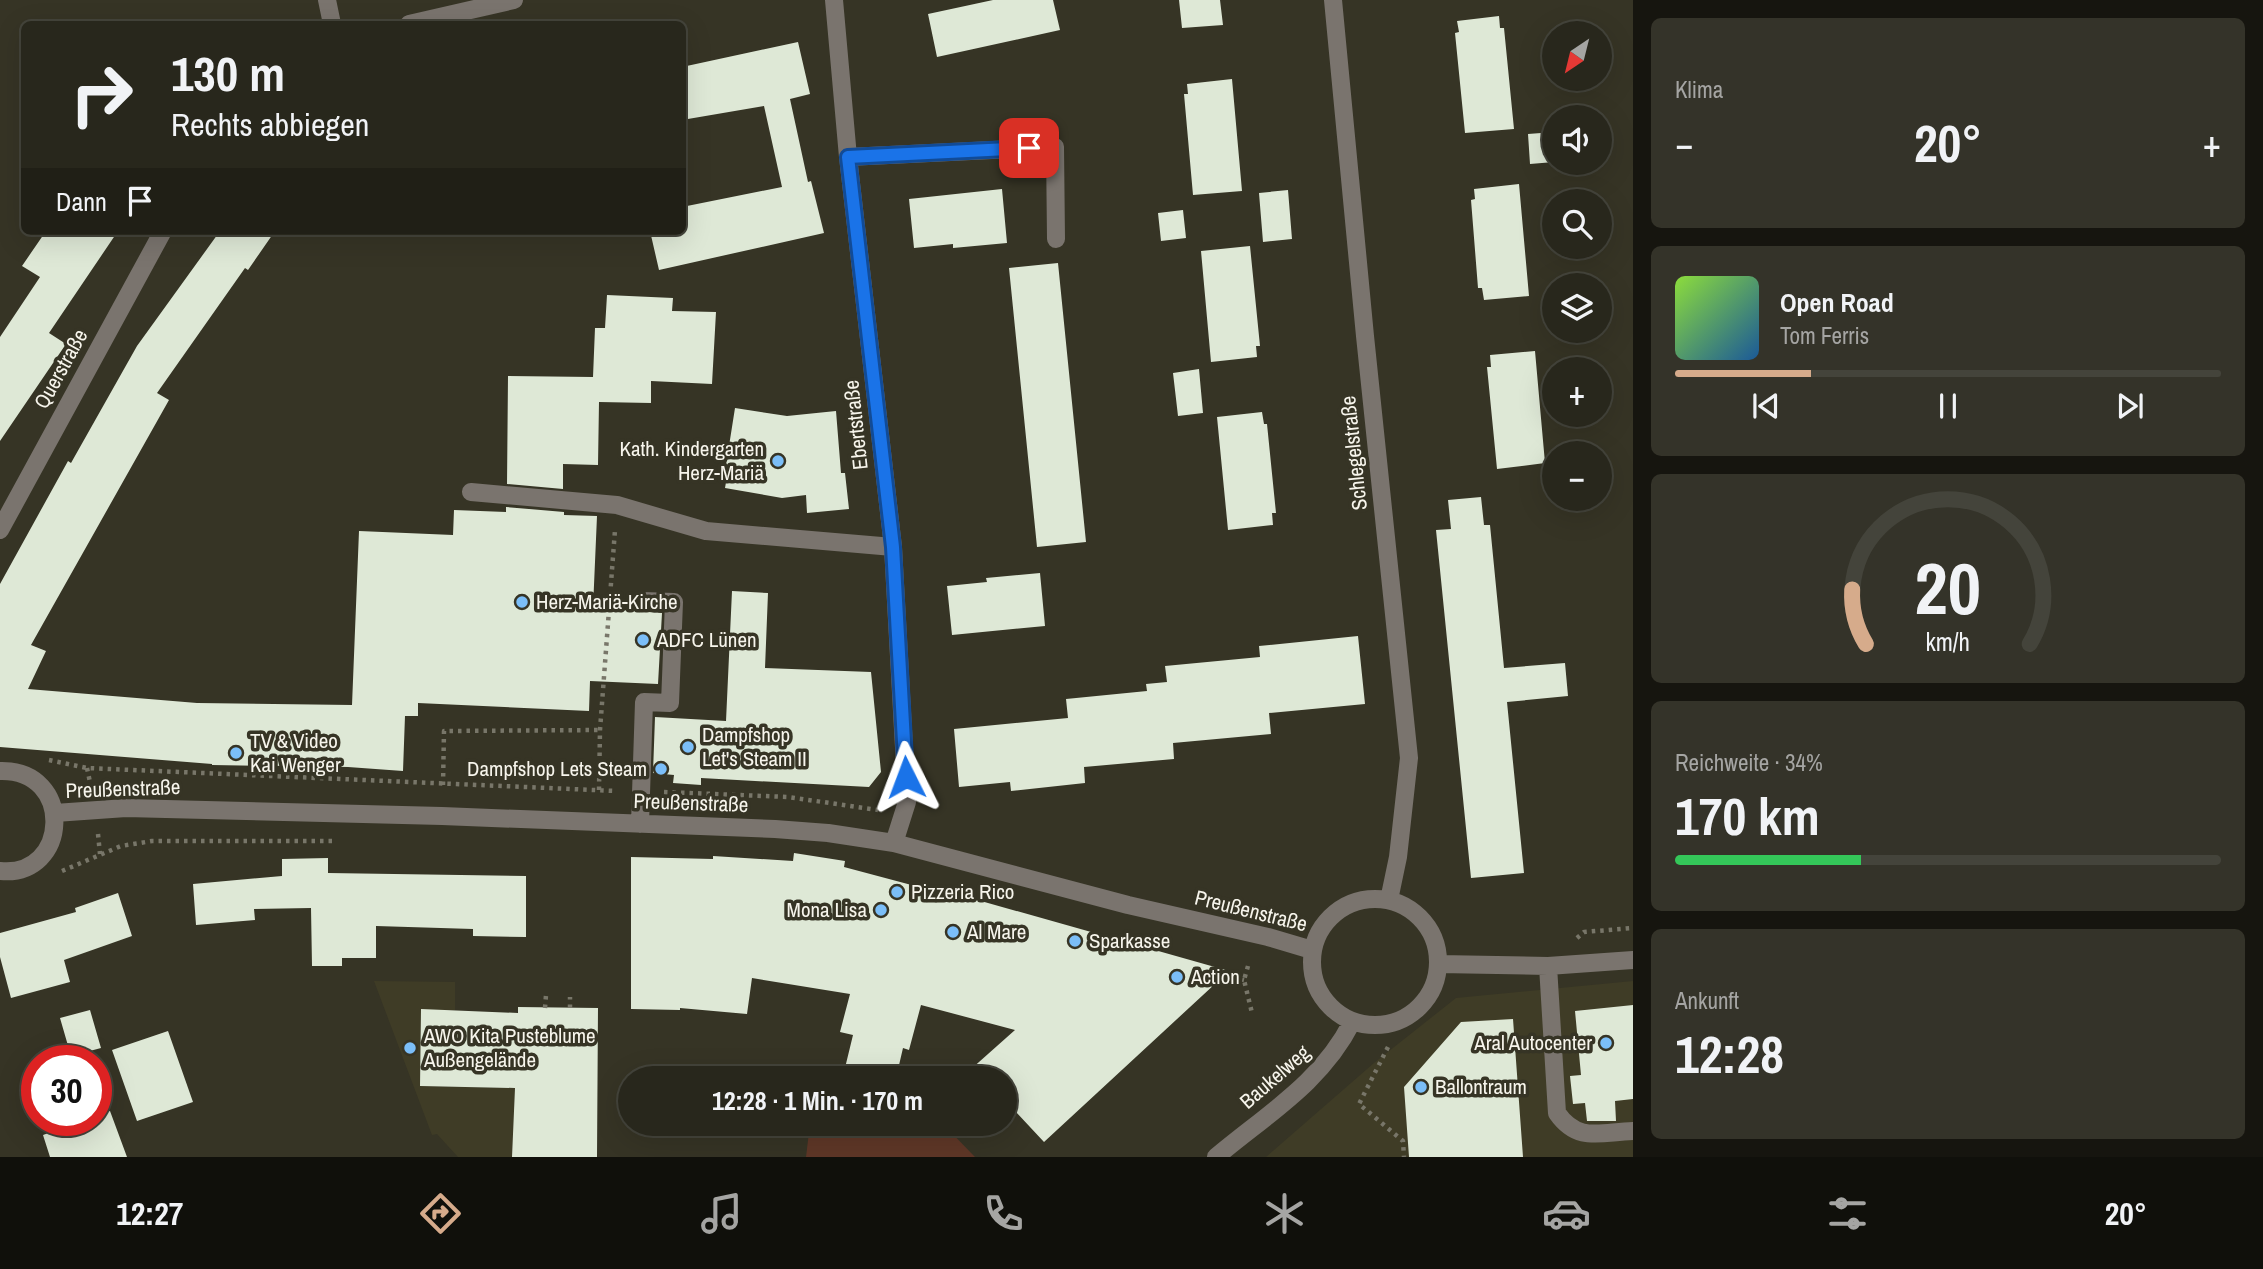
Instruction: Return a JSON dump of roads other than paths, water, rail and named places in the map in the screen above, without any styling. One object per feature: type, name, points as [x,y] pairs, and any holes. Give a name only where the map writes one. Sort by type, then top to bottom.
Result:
[{"type":"street","points":[[327,0],[331,21]]},
{"type":"street","points":[[422,21],[514,0]]},
{"type":"street","name":"Ebertstraße","points":[[834,0],[848,157],[893,547],[907,802],[894,843]]},
{"type":"street","name":"Schlegelstraße","points":[[1333,0],[1363,323],[1409,758],[1398,857],[1389,900]]},
{"type":"street","points":[[848,157],[1055,147],[1056,239]]},
{"type":"street","name":"Querstraße","points":[[0,530],[161,235]]},
{"type":"street","points":[[471,492],[617,505],[706,531],[893,547]]},
{"type":"street","points":[[640,824],[644,702],[670,703],[674,602],[642,601]]},
{"type":"street","points":[[0,771],[21,773],[37,782],[49,796],[55,813],[55,831],[48,847],[37,861],[21,869],[0,870]]},
{"type":"street","name":"Preußenstraße","points":[[55,813],[126,808],[442,816],[791,830],[894,843],[1312,950]]},
{"type":"street","points":[[1368,899],[1389,900],[1409,908],[1425,923],[1435,942],[1439,964],[1435,984],[1426,1001],[1410,1016],[1392,1024],[1372,1027],[1352,1022],[1333,1011],[1319,994],[1312,972],[1312,950],[1319,931],[1331,915],[1349,904],[1368,899]]},
{"type":"street","points":[[1439,964],[1548,966],[1633,960]]},
{"type":"street","points":[[1548,966],[1557,1113],[1565,1125],[1579,1133],[1633,1131]]},
{"type":"street","name":"Baukelweg","points":[[1216,1157],[1296,1094],[1328,1062],[1352,1022]]},
{"type":"place","name":"Kath. Kindergarten Herz-Mariä","points":[[778,461]]},
{"type":"place","name":"Herz-Mariä-Kirche","points":[[522,602]]},
{"type":"place","name":"ADFC Lünen","points":[[643,640]]},
{"type":"place","name":"Dampfshop Let's Steam II","points":[[688,747]]},
{"type":"place","name":"TV & Video Kai Wenger","points":[[236,753]]},
{"type":"place","name":"Dampfshop Lets Steam","points":[[661,769]]},
{"type":"place","name":"Pizzeria Rico","points":[[897,892]]},
{"type":"place","name":"Mona Lisa","points":[[881,910]]},
{"type":"place","name":"Al Mare","points":[[953,932]]},
{"type":"place","name":"Sparkasse","points":[[1075,941]]},
{"type":"place","name":"Action","points":[[1177,977]]},
{"type":"place","name":"Aral Autocenter","points":[[1606,1043]]},
{"type":"place","name":"AWO Kita Pusteblume Außengelände","points":[[410,1048]]},
{"type":"place","name":"Ballontraum","points":[[1421,1087]]}]
